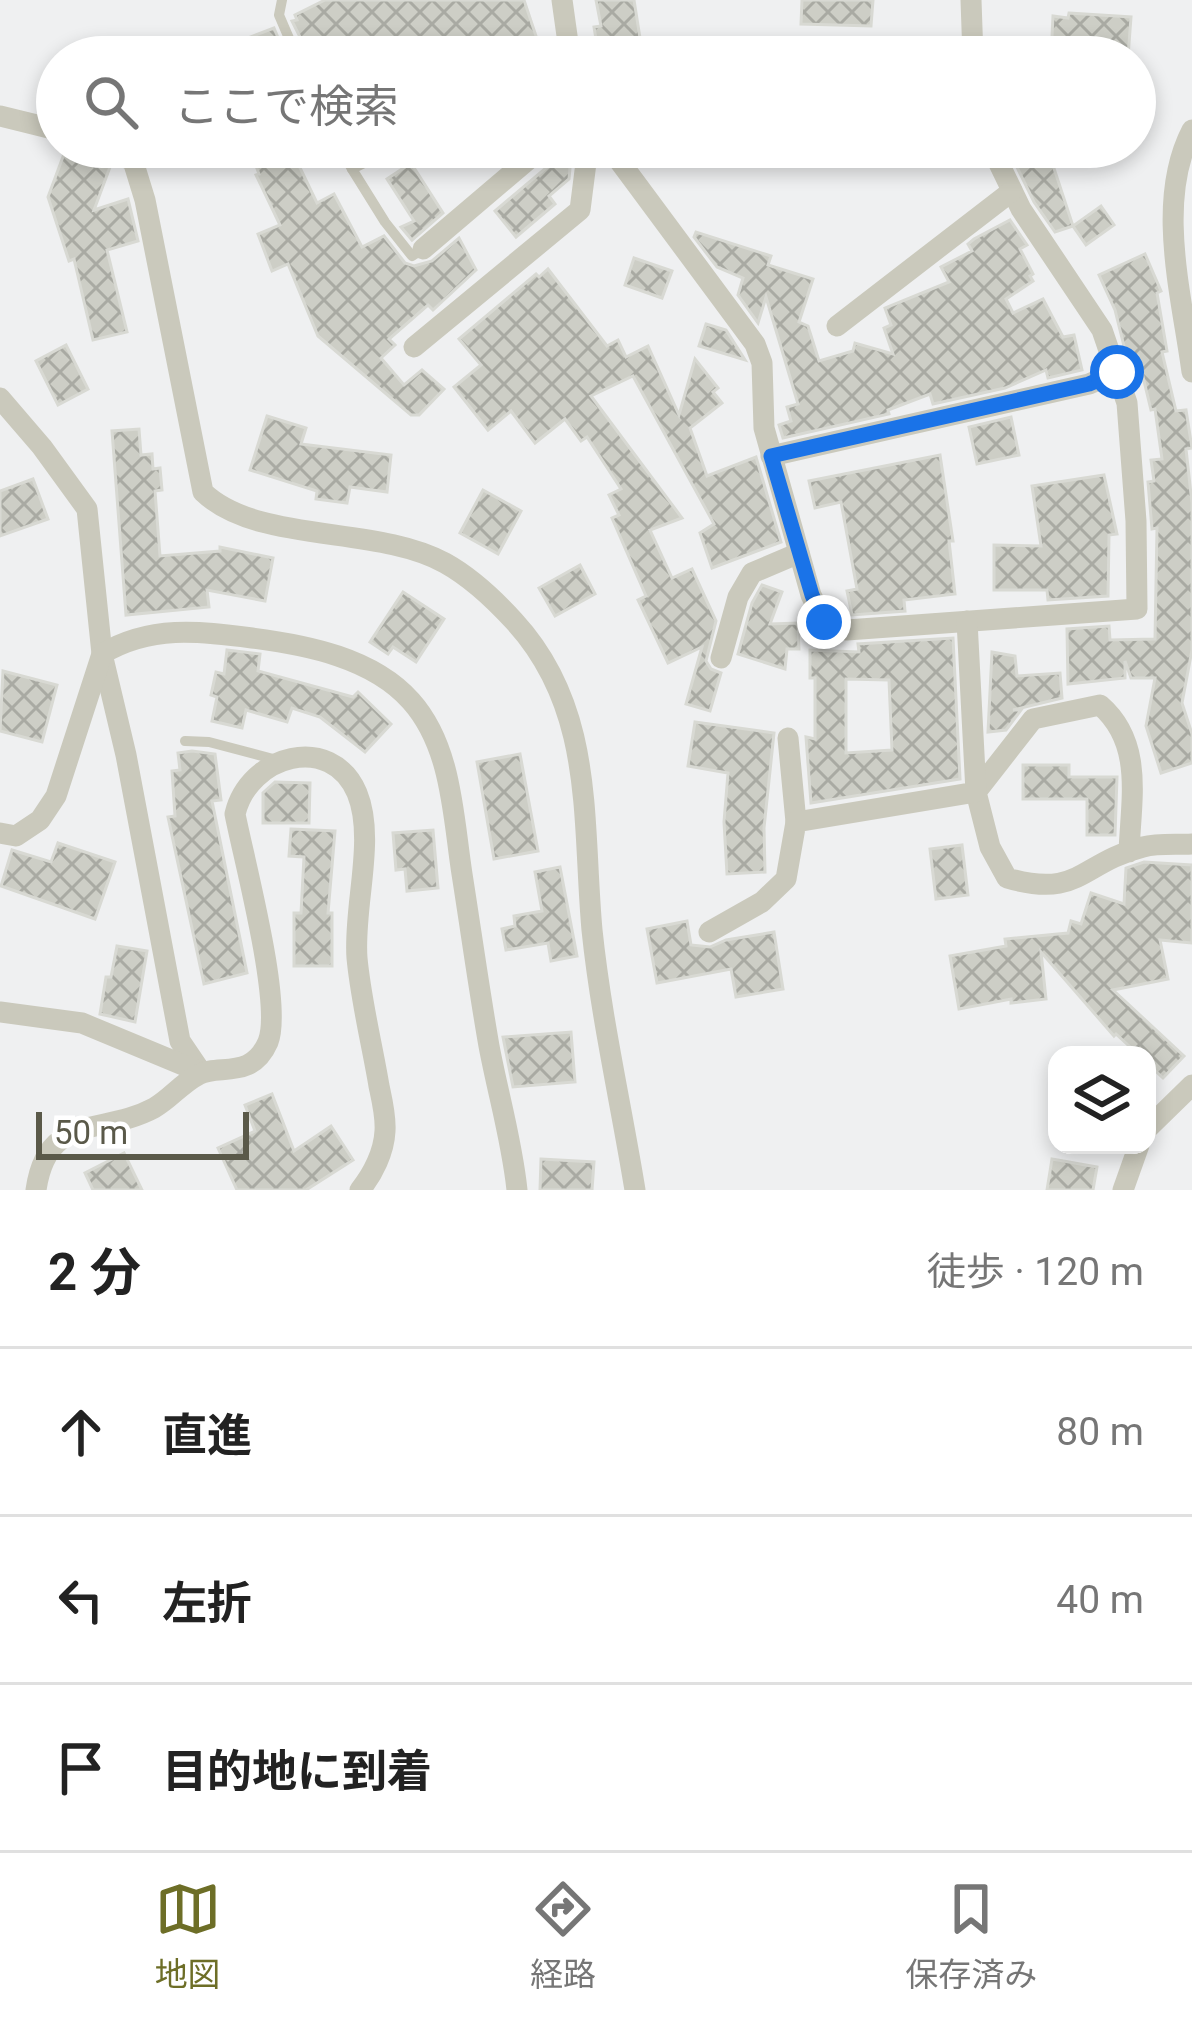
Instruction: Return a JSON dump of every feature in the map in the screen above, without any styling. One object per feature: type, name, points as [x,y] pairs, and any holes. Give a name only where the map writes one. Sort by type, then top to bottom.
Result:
[{"type":"street","points":[[562,0],[566,36]]},
{"type":"street","points":[[971,0],[972,36]]},
{"type":"street","points":[[0,116],[36,125]]},
{"type":"street","points":[[1192,130],[1181,155],[1171,206],[1192,373]]},
{"type":"street","points":[[136,168],[203,492],[213,502],[257,519],[405,546],[437,558],[487,591],[539,648],[552,670],[577,746],[593,933],[635,1190]]},
{"type":"street","points":[[423,248],[518,168]]},
{"type":"street","points":[[414,347],[580,210],[585,168]]},
{"type":"street","points":[[625,168],[755,344],[762,363],[764,428],[799,553],[824,622],[847,630],[1137,609],[1127,403],[1102,330],[1001,168]]},
{"type":"street","points":[[837,326],[1012,191]]},
{"type":"street","points":[[771,456],[1089,384],[1117,372]]},
{"type":"street","points":[[0,398],[87,509],[102,654],[180,1041],[201,1072]]},
{"type":"street","points":[[721,658],[738,597],[752,573],[799,553]]},
{"type":"street","points":[[967,621],[976,791],[990,847],[1007,878],[1060,887],[1148,845],[1192,844]]},
{"type":"street","points":[[0,833],[16,836],[40,820],[56,796],[102,654],[129,638],[211,632],[266,640],[350,661],[409,699],[435,737],[448,780],[517,1190]]},
{"type":"street","points":[[796,822],[976,791],[1033,719],[1100,705],[1118,721],[1133,758],[1129,852]]},
{"type":"street","points":[[709,932],[762,902],[787,879],[796,822],[788,738]]},
{"type":"street","points":[[0,1012],[82,1023],[201,1072],[236,1071],[260,1053],[268,1042],[272,1001],[235,814],[240,792],[259,771],[280,761],[324,760],[343,773],[357,793],[365,832],[357,957],[386,1126],[376,1165],[360,1190]]},
{"type":"street","points":[[36,1190],[51,1146],[72,1132],[151,1110],[201,1072]]},
{"type":"street","points":[[1156,1120],[1192,1085]]},
{"type":"street","points":[[1123,1190],[1136,1154]]},
{"type":"lane","points":[[282,0],[279,15],[288,36]]},
{"type":"lane","points":[[352,169],[412,256],[423,248]]},
{"type":"lane","points":[[185,741],[209,742],[280,761]]},
{"type":"building","points":[[325,0],[524,0],[536,36],[300,36],[292,21],[297,20],[295,15]]},
{"type":"building","points":[[596,0],[634,0],[640,36],[596,36],[594,27],[601,26]]},
{"type":"building","points":[[802,0],[873,0],[871,26],[801,24]]},
{"type":"building","points":[[1069,13],[1131,17],[1130,36],[1052,36],[1053,16],[1068,18]]},
{"type":"building","points":[[274,28],[277,36],[253,36]]},
{"type":"building","points":[[59,168],[110,168],[94,210],[128,199],[138,241],[107,250],[127,332],[93,340],[74,259],[69,261],[48,197]]},
{"type":"building","points":[[257,168],[300,168],[317,203],[334,194],[362,247],[384,236],[405,263],[414,266],[432,261],[459,238],[476,270],[433,310],[428,305],[389,339],[395,345],[381,358],[404,385],[422,370],[444,389],[419,415],[411,415],[318,336],[288,264],[272,271],[258,234],[280,225]]},
{"type":"building","points":[[404,168],[414,168],[443,213],[412,240],[401,227],[414,221],[387,179]]},
{"type":"building","points":[[546,168],[570,168],[569,179],[549,196],[555,204],[516,237],[495,211]]},
{"type":"building","points":[[1017,168],[1054,168],[1073,226],[1055,232]]},
{"type":"building","points":[[1101,206],[1114,225],[1086,245],[1073,226]]},
{"type":"building","points":[[1010,220],[1027,245],[1020,249],[1033,281],[1006,299],[1013,313],[1043,299],[1063,337],[1074,335],[1082,370],[1048,378],[1046,370],[1005,388],[933,404],[930,394],[888,410],[889,414],[783,438],[779,425],[791,421],[787,407],[798,404],[766,297],[758,323],[738,295],[743,278],[717,267],[694,237],[696,232],[771,256],[768,265],[813,279],[799,322],[808,326],[819,361],[853,351],[855,343],[893,354],[884,328],[891,325],[885,308],[949,282],[941,267],[972,251],[968,244],[974,239]]},
{"type":"building","points":[[1145,254],[1161,291],[1157,293],[1167,351],[1162,352],[1176,411],[1186,410],[1192,448],[1186,449],[1192,503],[1192,650],[1182,703],[1192,734],[1192,763],[1161,773],[1146,726],[1155,678],[1131,678],[1125,661],[1125,678],[1068,684],[1067,629],[1109,626],[1110,640],[1155,639],[1157,528],[1152,529],[1148,482],[1154,481],[1151,460],[1162,459],[1155,409],[1151,410],[1138,356],[1127,358],[1115,310],[1099,275]]},
{"type":"building","points":[[634,258],[672,271],[662,298],[625,285]]},
{"type":"building","points":[[548,269],[607,346],[618,340],[626,357],[648,346],[679,415],[695,359],[718,388],[713,392],[722,403],[690,428],[707,476],[756,457],[781,542],[712,568],[700,533],[714,524],[633,376],[591,396],[682,518],[650,530],[672,578],[692,569],[716,621],[706,661],[721,673],[710,711],[686,704],[702,647],[668,663],[638,600],[646,596],[612,518],[619,515],[609,495],[621,489],[587,437],[581,441],[565,419],[535,443],[511,411],[488,430],[454,387],[481,365],[459,339]]},
{"type":"building","points":[[706,324],[726,330],[745,360],[699,346]]},
{"type":"building","points":[[66,345],[88,389],[58,405],[36,361]]},
{"type":"building","points":[[267,416],[306,428],[301,444],[391,455],[387,492],[350,487],[347,503],[316,499],[317,491],[250,470]]},
{"type":"building","points":[[1011,417],[1019,455],[977,464],[969,427]]},
{"type":"building","points":[[139,429],[141,455],[152,454],[153,469],[160,468],[162,490],[155,491],[160,556],[220,551],[220,547],[273,558],[265,601],[207,590],[209,607],[126,615],[112,431]]},
{"type":"building","points":[[940,455],[953,541],[949,541],[955,594],[904,600],[905,611],[852,615],[847,591],[857,589],[841,502],[815,508],[809,481]]},
{"type":"building","points":[[1104,475],[1117,534],[1109,535],[1108,596],[1048,600],[1047,590],[994,590],[994,545],[1041,546],[1032,486]]},
{"type":"building","points":[[33,479],[48,519],[0,536],[0,491]]},
{"type":"building","points":[[483,490],[521,511],[498,554],[460,533]]},
{"type":"building","points":[[580,565],[595,594],[555,616],[539,588]]},
{"type":"building","points":[[762,585],[782,592],[770,624],[798,623],[799,649],[787,649],[785,669],[738,654]]},
{"type":"building","points":[[403,592],[444,619],[416,662],[393,647],[388,654],[370,642]]},
{"type":"building","points":[[953,638],[960,779],[811,803],[806,737],[815,739],[815,678],[810,678],[810,650],[859,652],[858,644]],"holes":[[[846,679],[889,680],[892,750],[846,753]]]},
{"type":"building","points":[[227,650],[260,654],[258,671],[353,697],[358,692],[391,724],[365,752],[320,717],[292,708],[287,722],[246,710],[242,728],[212,721],[217,697],[211,695],[216,672],[224,674]]},
{"type":"building","points":[[992,652],[1015,656],[1017,676],[1060,673],[1062,698],[1013,710],[1021,710],[1006,730],[988,732]]},
{"type":"building","points":[[3,671],[57,685],[42,742],[0,731]]},
{"type":"building","points":[[695,722],[774,733],[764,828],[765,872],[727,874],[728,773],[688,766]]},
{"type":"building","points":[[178,753],[215,754],[221,800],[212,801],[247,973],[204,984],[168,817],[175,816],[172,771],[180,770]]},
{"type":"building","points":[[520,754],[538,851],[494,859],[477,762]]},
{"type":"building","points":[[1023,765],[1069,765],[1069,777],[1117,777],[1115,835],[1087,835],[1087,799],[1023,799]]},
{"type":"building","points":[[275,782],[310,783],[309,823],[263,823],[263,793]]},
{"type":"building","points":[[291,829],[335,831],[328,913],[332,913],[332,966],[294,966],[294,913],[301,913],[304,857],[289,856]]},
{"type":"building","points":[[433,830],[438,888],[407,891],[405,869],[396,870],[393,833]]},
{"type":"building","points":[[58,843],[115,862],[95,919],[1,886],[12,850],[51,862]]},
{"type":"building","points":[[962,845],[968,895],[936,899],[930,849]]},
{"type":"building","points":[[1144,862],[1192,865],[1192,943],[1160,940],[1168,979],[1113,990],[1184,1056],[1163,1078],[1156,1071],[1156,1046],[1129,1046],[1114,1036],[1041,952],[1046,999],[1011,1003],[1011,999],[959,1009],[950,956],[1006,946],[1005,939],[1068,933],[1071,921],[1081,924],[1091,893],[1124,904],[1126,868]]},
{"type":"building","points":[[560,867],[577,956],[551,961],[548,943],[506,950],[502,929],[515,926],[514,916],[542,911],[535,872]]},
{"type":"building","points":[[687,921],[691,945],[710,947],[774,932],[783,989],[736,997],[731,969],[657,983],[647,929]]},
{"type":"building","points":[[117,946],[147,951],[135,1022],[100,1014]]},
{"type":"building","points":[[571,1032],[575,1082],[513,1087],[503,1037]]},
{"type":"building","points":[[272,1094],[294,1151],[331,1126],[353,1160],[306,1190],[237,1190],[218,1148],[255,1131],[245,1105]]},
{"type":"building","points":[[124,1153],[142,1190],[93,1190],[85,1173]]},
{"type":"building","points":[[541,1159],[594,1162],[592,1190],[540,1190]]},
{"type":"building","points":[[1052,1159],[1097,1167],[1093,1190],[1047,1190]]},
{"type":"route","points":[[824,622],[771,456],[1089,384],[1117,372]]}]
